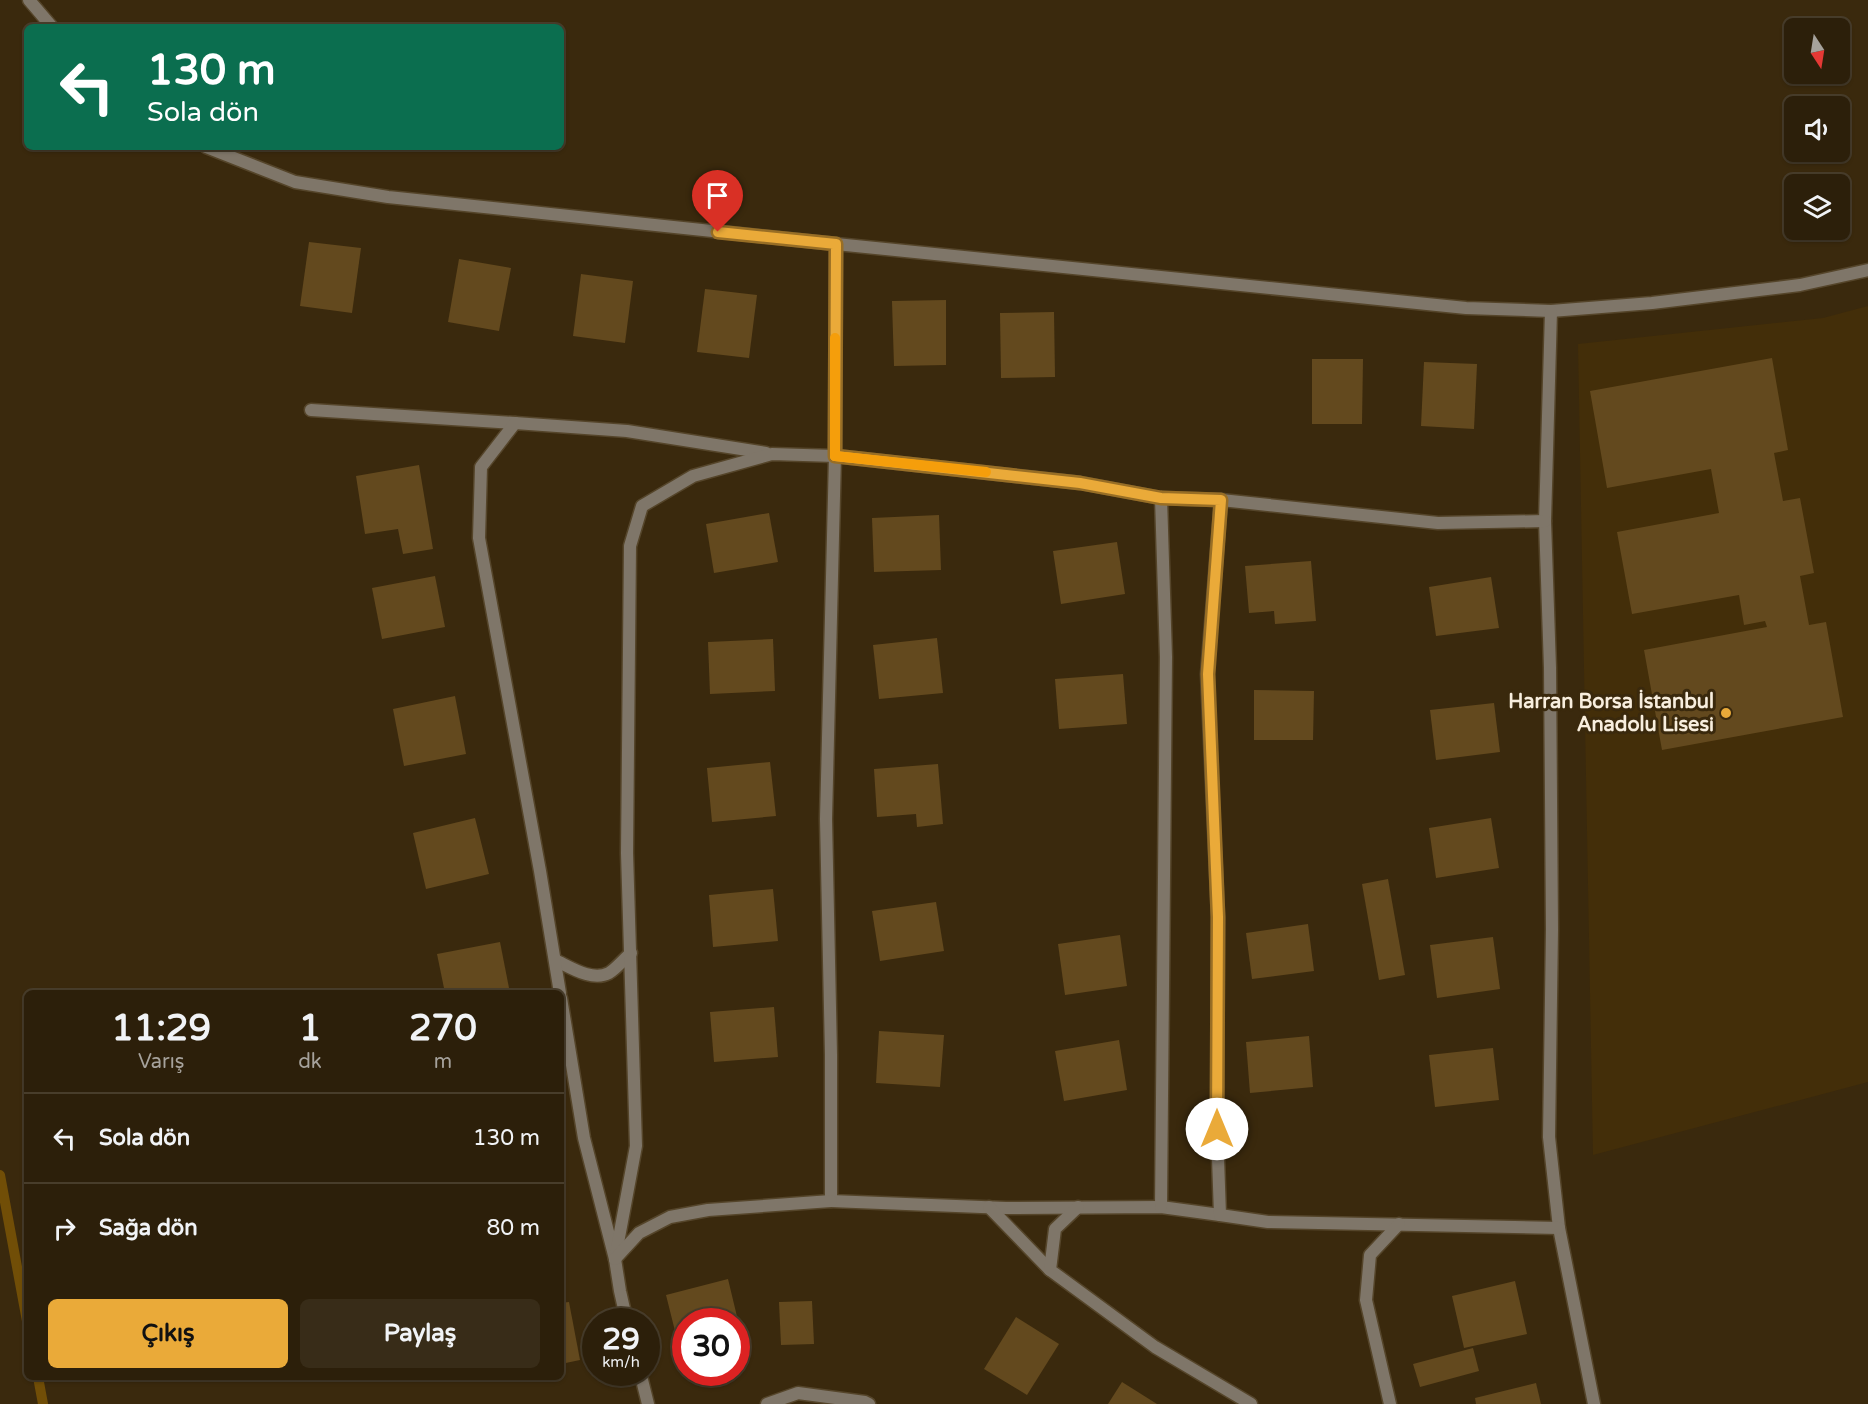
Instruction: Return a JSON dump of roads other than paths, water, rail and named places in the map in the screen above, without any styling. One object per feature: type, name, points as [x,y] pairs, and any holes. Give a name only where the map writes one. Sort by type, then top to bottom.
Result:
[{"type":"street","points":[[29,0],[49,24]]},
{"type":"street","points":[[214,150],[295,182],[388,197],[1466,308],[1551,311],[1652,303],[1800,285],[1868,270]]},
{"type":"street","points":[[831,1201],[831,1055],[826,819],[835,456],[836,244]]},
{"type":"street","points":[[1551,311],[1545,521],[1550,668],[1552,858],[1550,1137],[1559,1228],[1594,1404]]},
{"type":"street","points":[[311,410],[627,432],[772,454],[835,456],[1080,483],[1161,498],[1221,500],[1438,523],[1545,521]]},
{"type":"street","points":[[515,423],[481,467],[479,538],[560,990]]},
{"type":"street","points":[[615,1259],[636,1146],[627,853],[630,546],[642,506],[693,476],[772,454]]},
{"type":"street","points":[[1161,498],[1166,669],[1161,1207]]},
{"type":"street","points":[[1220,1215],[1217,1129],[1218,917],[1208,674],[1221,500]]},
{"type":"street","points":[[555,960],[586,975],[600,975],[609,973],[631,953]]},
{"type":"street","points":[[564,1016],[584,1138],[615,1259],[624,1308]]},
{"type":"street","points":[[615,1259],[639,1233],[670,1216],[708,1210],[831,1201],[989,1207],[1161,1207],[1268,1222],[1559,1228]]},
{"type":"street","points":[[989,1207],[1050,1270],[1155,1347],[1251,1404]]},
{"type":"street","points":[[1050,1270],[1055,1229],[1078,1208]]},
{"type":"street","points":[[1390,1404],[1366,1300],[1370,1255],[1399,1224]]},
{"type":"street","points":[[644,1386],[648,1404]]},
{"type":"street","points":[[767,1404],[798,1393],[869,1404]]},
{"type":"waterway","points":[[0,1175],[24,1305]]},
{"type":"waterway","points":[[39,1380],[43,1404]]},
{"type":"place","name":"Harran Borsa İstanbul Anadolu Lisesi","points":[[1726,713]]}]
